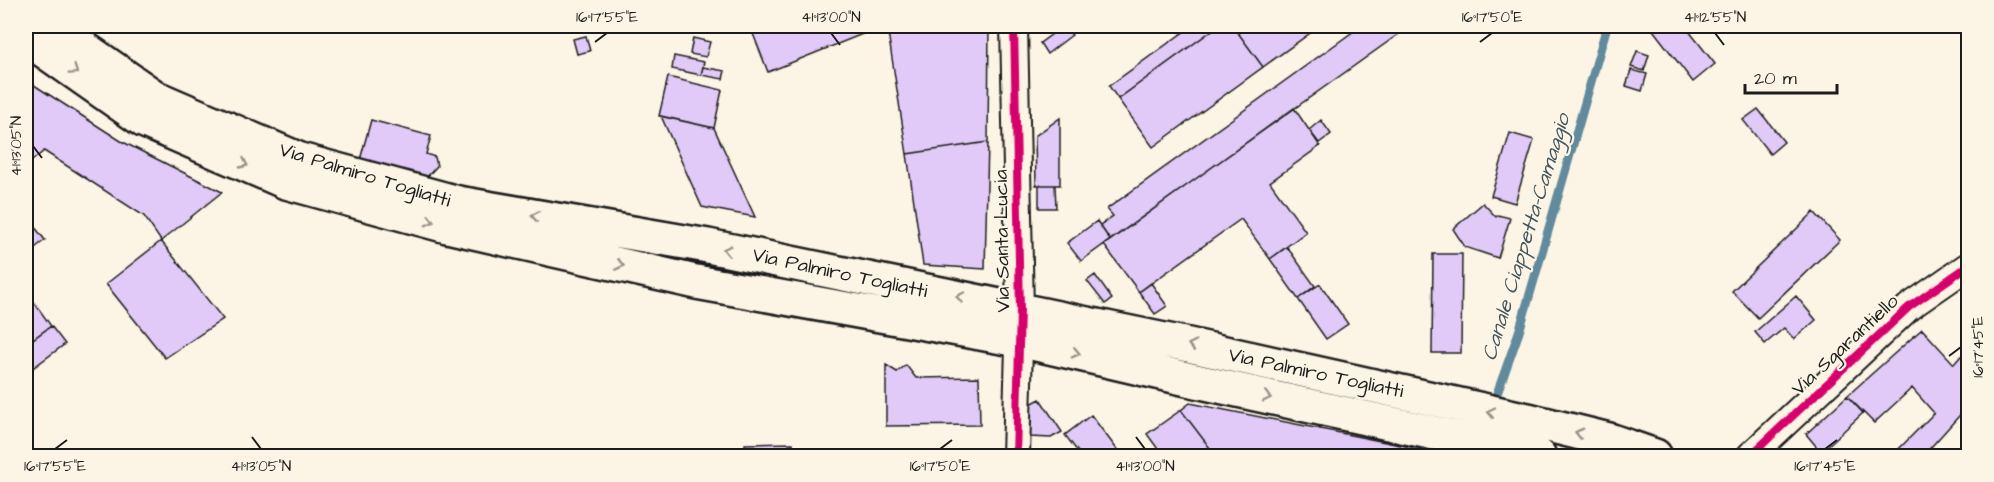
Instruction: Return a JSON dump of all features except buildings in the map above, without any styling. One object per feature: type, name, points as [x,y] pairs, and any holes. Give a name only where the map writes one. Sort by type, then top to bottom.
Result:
[{"type":"main road","name":"Via Palmiro Togliatti","points":[[52,26],[156,98],[300,160],[458,202],[708,246],[1020,325],[1187,379],[1528,454]]},
{"type":"main road","name":"Via Palmiro Togliatti","points":[[26,38],[143,120],[286,182],[447,226],[696,282],[1020,325],[1299,368],[1609,440],[1655,456]]},
{"type":"street","name":"Via Santa Lucia","points":[[1014,26],[1020,325],[1016,456]]},
{"type":"street","name":"Via Sgarantiello","points":[[1750,456],[1909,307],[1968,266]]},
{"type":"waterway","name":"Canale Ciappetta-Camaggio","points":[[1493,405],[1519,332],[1607,26]]},
{"type":"cycle path","points":[[1014,26],[1020,310],[1016,456]]},
{"type":"cycle path","points":[[1750,456],[1909,307],[1968,266]]}]
